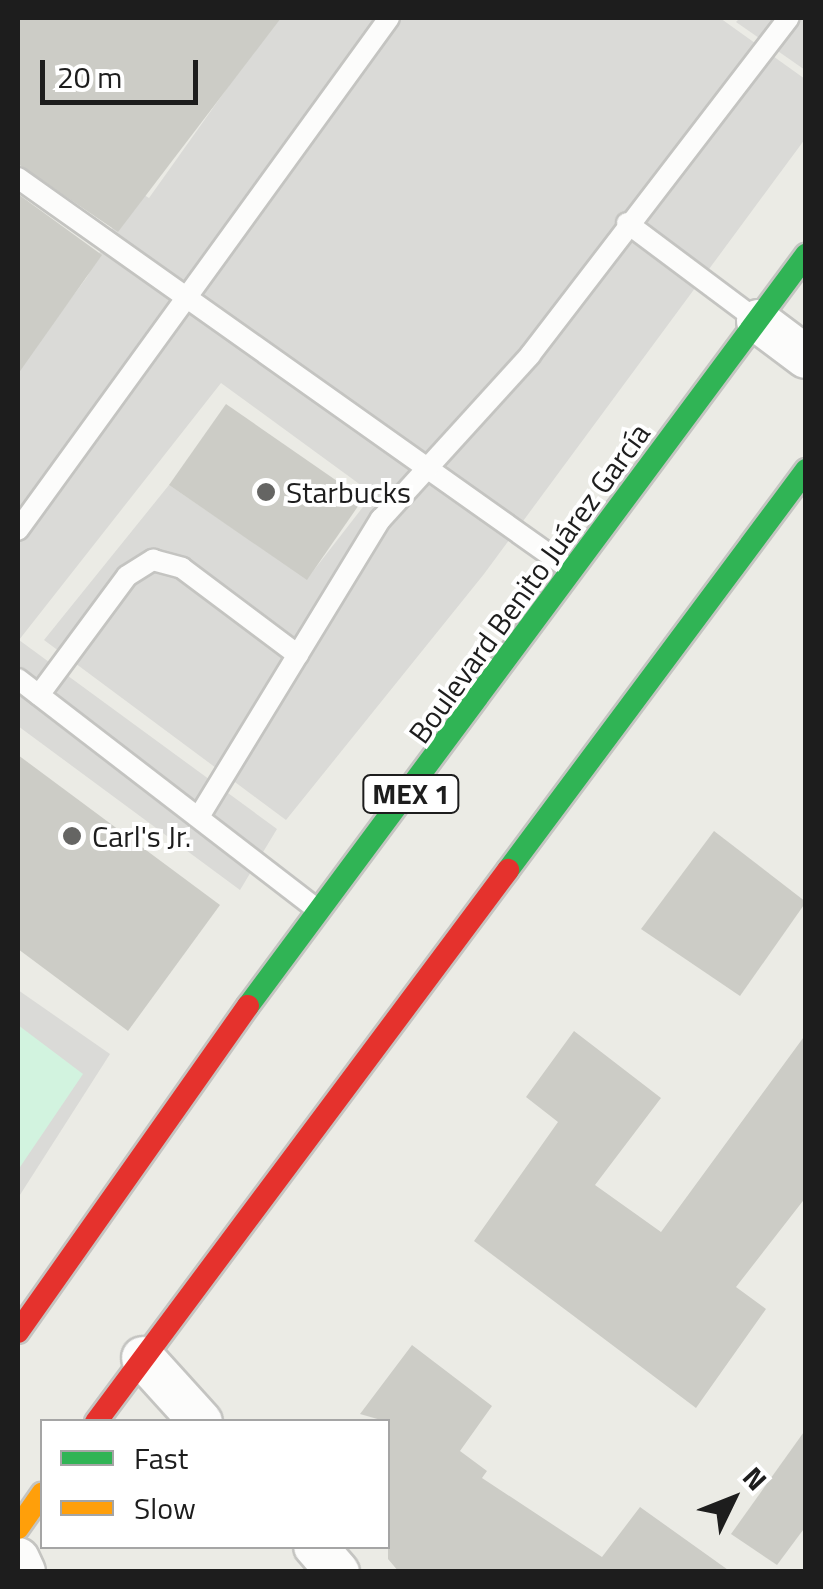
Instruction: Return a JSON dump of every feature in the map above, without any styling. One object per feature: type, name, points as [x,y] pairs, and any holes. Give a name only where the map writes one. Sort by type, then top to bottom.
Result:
[{"type":"main road","name":"Boulevard Benito Juárez García","points":[[18,1332],[321,912],[806,256]]},
{"type":"main road","points":[[98,1419],[806,470]]},
{"type":"main road","points":[[18,1528],[40,1497]]},
{"type":"street","points":[[758,321],[806,357]]},
{"type":"street","points":[[142,1358],[197,1419]]},
{"type":"street","points":[[318,1549],[338,1572]]},
{"type":"street","points":[[18,1560],[24,1572]]},
{"type":"lane","points":[[18,530],[184,293],[388,18]]},
{"type":"lane","points":[[200,815],[381,519],[429,472],[789,18]]},
{"type":"lane","points":[[18,178],[575,573]]},
{"type":"lane","points":[[627,223],[758,321]]},
{"type":"lane","points":[[40,696],[127,576],[153,560],[182,568],[298,655]]},
{"type":"lane","points":[[18,679],[200,815],[321,912]]},
{"type":"lane","points":[[18,1286],[38,1302]]},
{"type":"shaded area","points":[[277,18],[720,18],[805,79],[805,139],[484,574],[286,820],[44,640],[169,485],[307,579],[373,494],[221,383],[19,640],[277,829],[240,890],[18,726],[18,370],[87,277],[133,188],[149,198]]},
{"type":"shaded area","points":[[740,18],[805,18],[805,70],[736,22]]},
{"type":"shaded area","points":[[18,990],[110,1054],[18,1198]]},
{"type":"green space","points":[[18,1025],[83,1074],[18,1170]]},
{"type":"building","points":[[18,18],[281,18],[118,232],[18,164]]},
{"type":"building","points":[[18,194],[102,255],[18,374]]},
{"type":"building","name":"Starbucks","points":[[226,404],[363,499],[307,580],[169,485]]},
{"type":"building","name":"Carl's Jr.","points":[[18,755],[220,905],[128,1031],[18,949]]},
{"type":"building","points":[[714,831],[806,902],[740,996],[641,929]]},
{"type":"building","points":[[574,1031],[661,1098],[595,1185],[661,1232],[806,1034],[806,1197],[736,1287],[766,1309],[696,1408],[474,1241],[558,1122],[526,1097]]},
{"type":"building","points":[[412,1345],[492,1406],[460,1451],[487,1471],[482,1478],[602,1557],[640,1507],[731,1572],[399,1572],[388,1559],[390,1419],[360,1414]]},
{"type":"building","points":[[806,1429],[806,1526],[777,1565],[731,1534]]},
{"type":"traffic: fast","points":[[248,1006],[806,255]]},
{"type":"traffic: fast","points":[[508,870],[806,470]]},
{"type":"traffic: slow","points":[[18,1528],[40,1497]]},
{"type":"traffic: jam","points":[[98,1419],[508,870]]},
{"type":"traffic: jam","points":[[18,1332],[248,1006]]},
{"type":"place","name":"Starbucks","points":[[266,492]]},
{"type":"place","name":"Carl's Jr.","points":[[72,836]]}]
